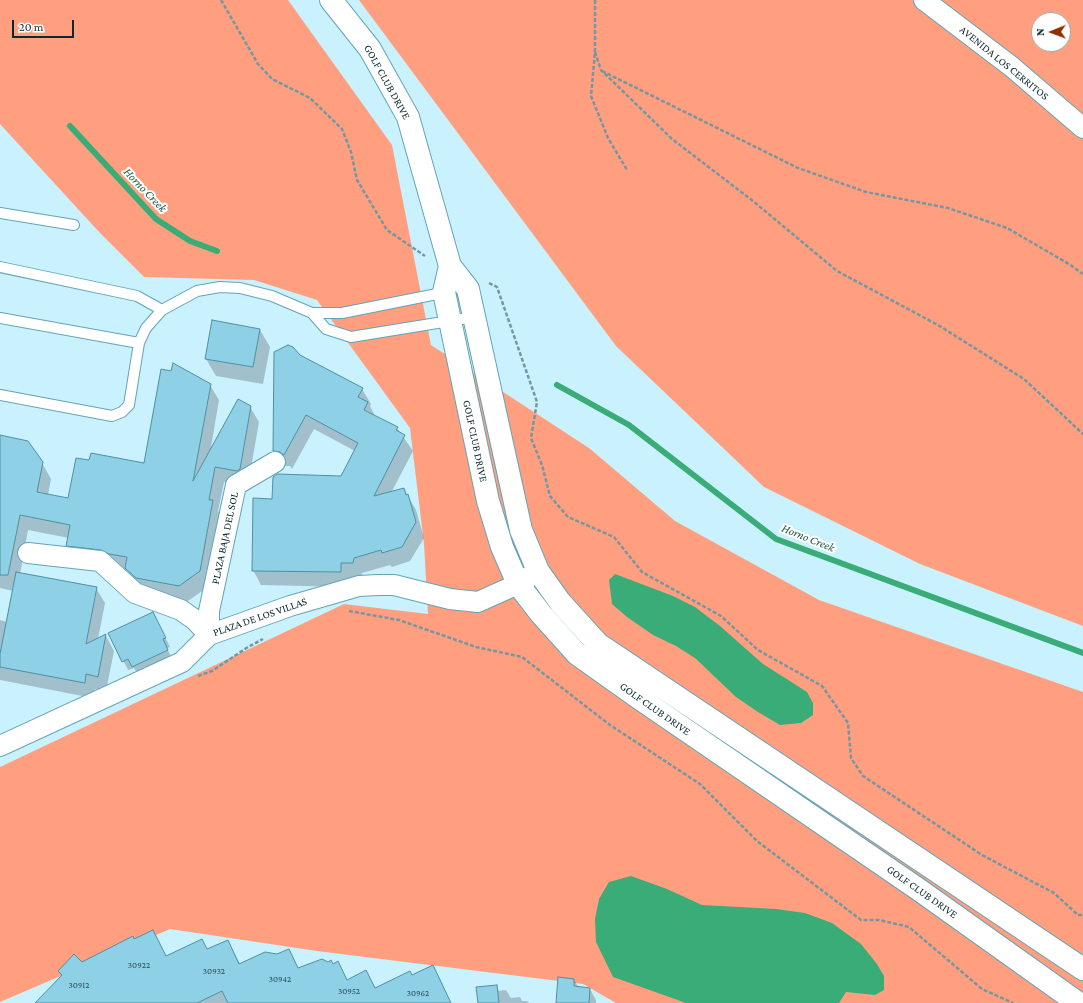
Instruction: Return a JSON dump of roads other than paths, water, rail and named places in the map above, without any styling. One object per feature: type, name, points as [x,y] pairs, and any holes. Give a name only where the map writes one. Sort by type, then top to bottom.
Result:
[{"type":"street","name":"GOLF CLUB DRIVE","points":[[331,0],[370,49],[408,117],[450,266],[444,292],[488,501],[502,547],[518,584],[541,614],[577,654],[918,889],[1078,1003]]},
{"type":"street","name":"AVENIDA LOS CERRITOS","points":[[924,0],[1012,67],[1083,128]]},
{"type":"street","name":"GOLF CLUB DRIVE","points":[[450,266],[477,286],[474,317],[521,530],[538,571],[560,602],[598,644],[1083,969]]},
{"type":"street","name":"PLAZA BAJA DEL SOL","points":[[209,635],[209,611],[236,485],[275,462]]},
{"type":"street","points":[[28,553],[100,561],[135,593],[181,610],[195,620],[209,635]]},
{"type":"street","name":"PLAZA DE LOS VILLAS","points":[[0,746],[182,662],[209,635],[290,606],[359,586],[394,585],[450,599],[473,602],[492,597],[518,584],[538,571]]},
{"type":"lane","points":[[0,213],[74,225]]},
{"type":"lane","points":[[0,267],[137,296],[162,310]]},
{"type":"lane","points":[[0,395],[112,416],[122,412],[129,405],[139,343],[146,328],[162,310],[197,291],[227,287],[240,288],[272,296],[312,313],[342,314],[477,286]]},
{"type":"lane","points":[[312,313],[326,329],[351,337],[474,317]]},
{"type":"lane","points":[[0,318],[139,343]]},
{"type":"waterway","name":"Horno Creek","points":[[70,126],[156,219],[190,241],[217,251]]},
{"type":"waterway","name":"Horno Creek","points":[[557,385],[629,425],[776,539],[1083,653]]}]
